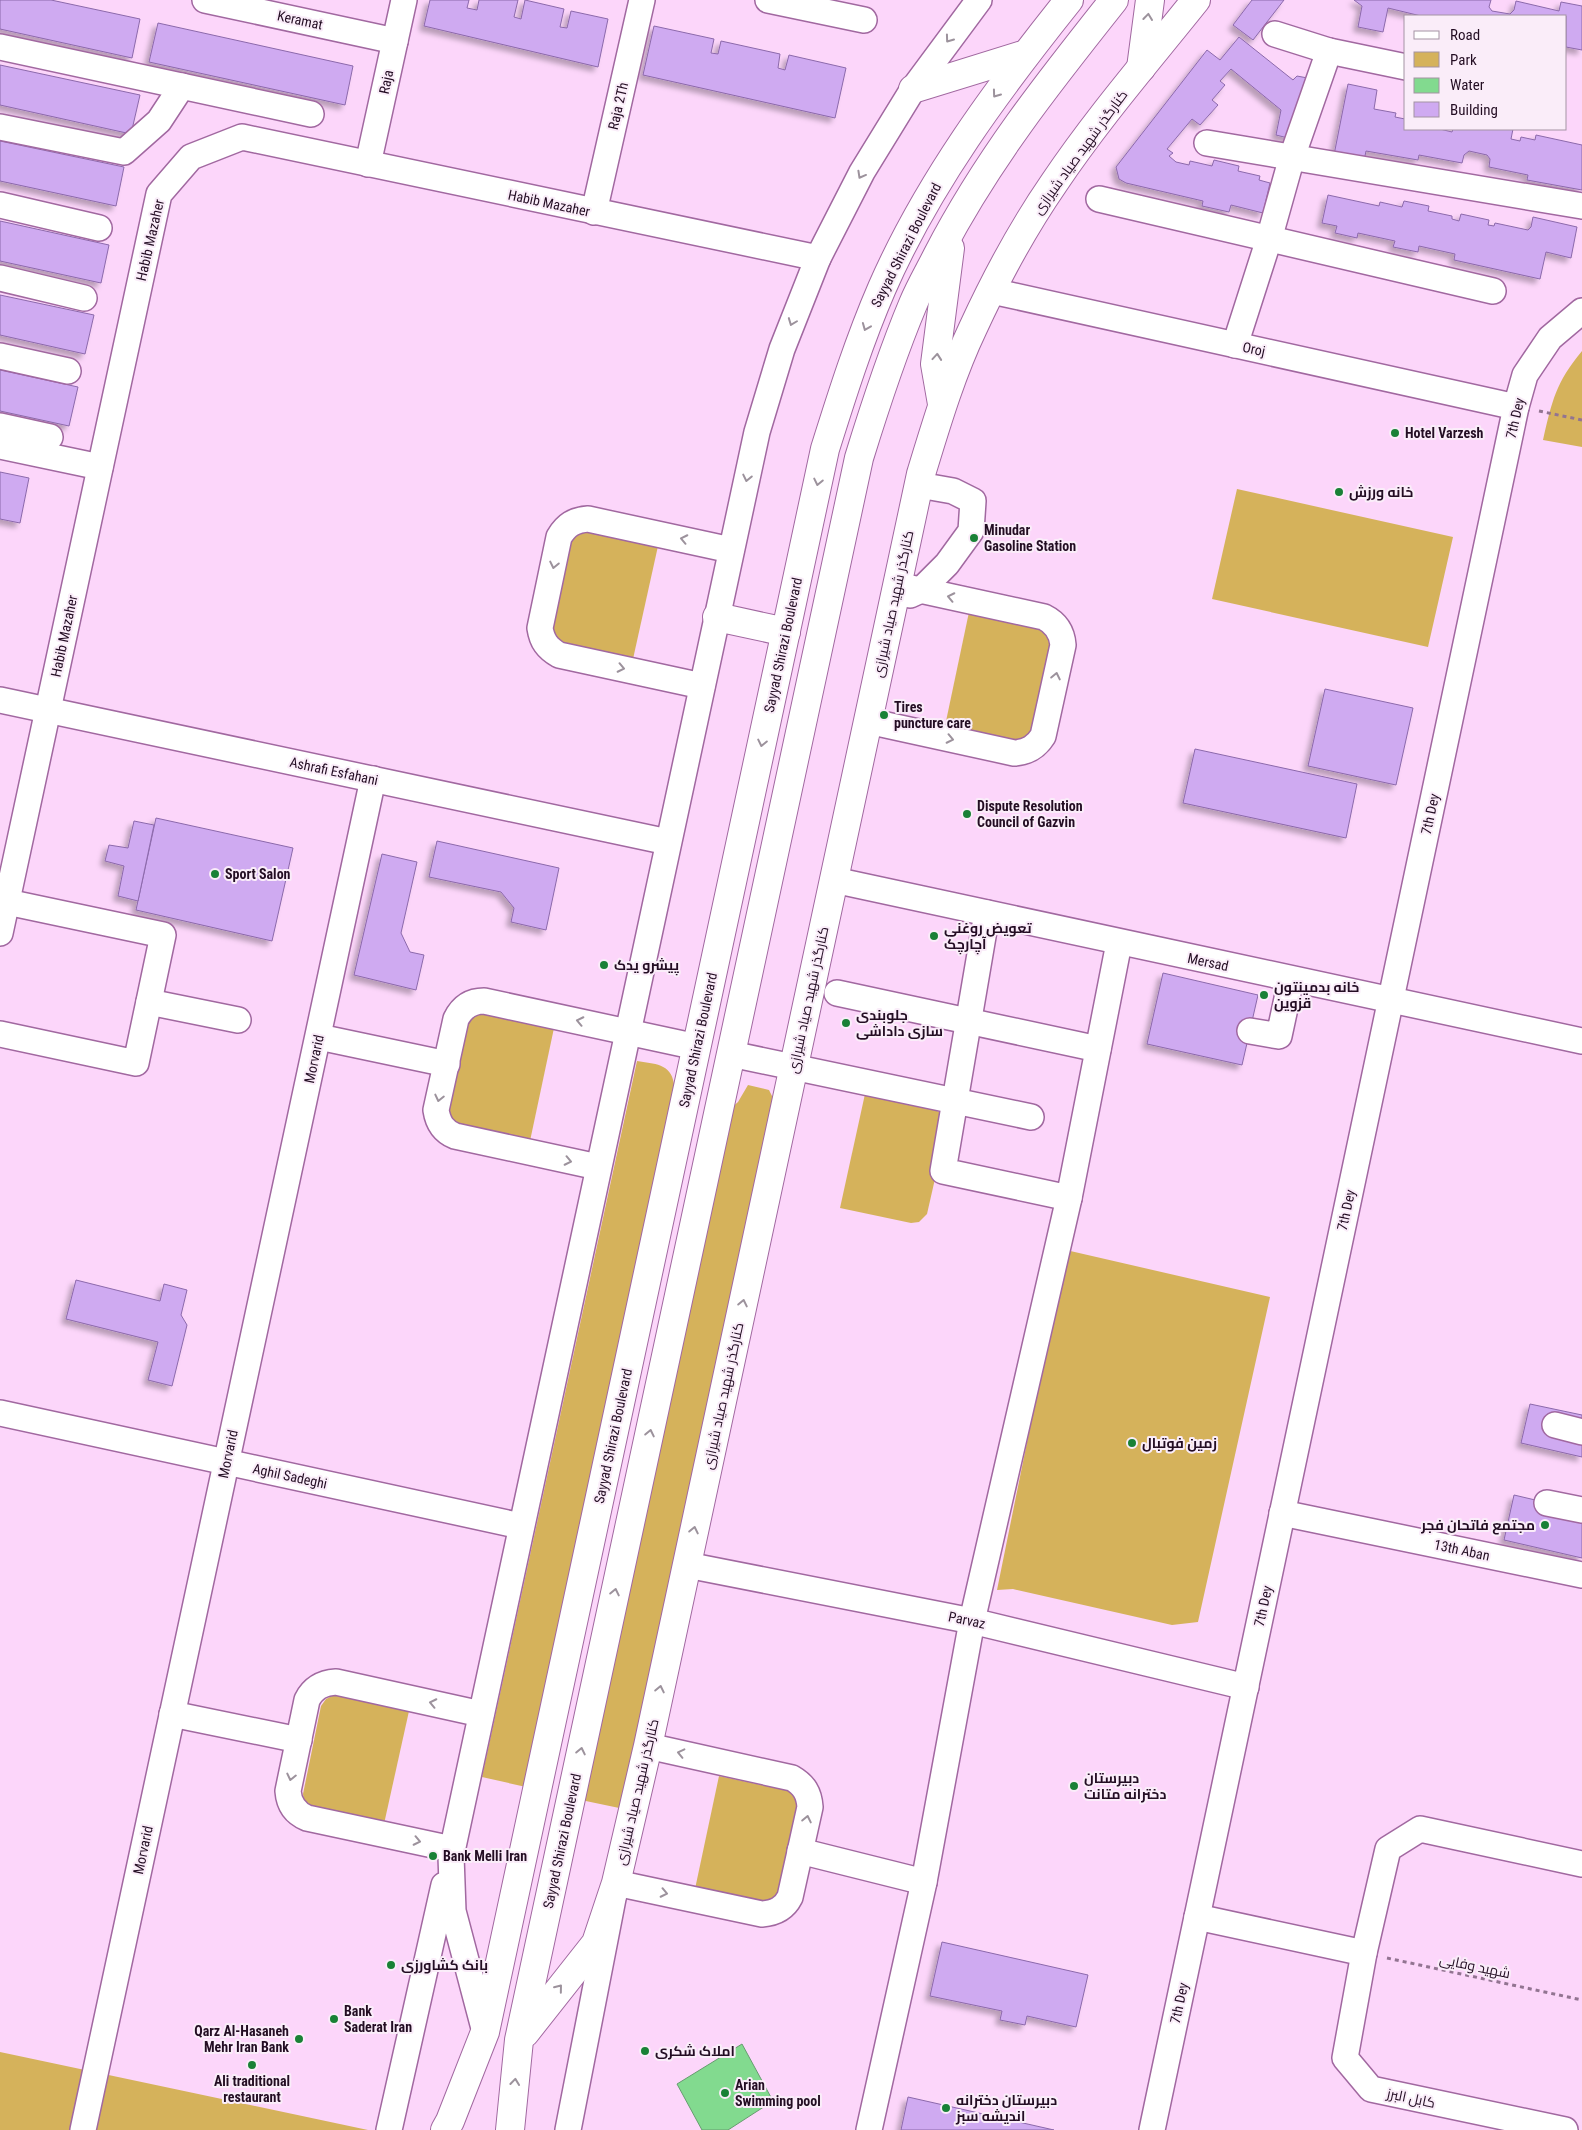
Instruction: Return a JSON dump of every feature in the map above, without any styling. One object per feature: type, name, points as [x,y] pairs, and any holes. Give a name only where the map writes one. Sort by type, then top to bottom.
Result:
[{"type":"main road","name":"Sayyad Shirazi Boulevard","points":[[445,2130],[485,2032],[825,449],[848,373],[882,288],[923,206],[967,136],[1026,54],[1069,0]]},
{"type":"main road","name":"Sayyad Shirazi Boulevard","points":[[510,2130],[519,2040],[859,458],[882,384],[914,302],[954,224],[1001,147],[1054,75],[1114,0]]},
{"type":"main road","points":[[1141,68],[1150,0]]},
{"type":"main road","name":"کنارگذر شهید صیاد شیرازی","points":[[519,2040],[596,1943],[616,1883],[648,1746],[868,721],[904,593],[919,485],[942,405],[972,328],[1010,255],[1054,183],[1141,68],[1196,0]]},
{"type":"main road","points":[[913,88],[1026,54]]},
{"type":"main road","points":[[942,405],[936,364],[954,224]]},
{"type":"main road","points":[[717,617],[786,632]]},
{"type":"street","name":"Keramat","points":[[205,0],[395,41]]},
{"type":"street","name":"Raja","points":[[368,164],[404,0]]},
{"type":"street","name":"Raja 2Th","points":[[594,212],[642,0]]},
{"type":"street","points":[[768,0],[864,20]]},
{"type":"street","points":[[389,2130],[481,1714],[757,432],[782,350],[818,258],[862,172],[913,88],[979,0]]},
{"type":"street","points":[[1275,34],[1329,51],[1404,67]]},
{"type":"street","points":[[0,47],[310,114]]},
{"type":"street","points":[[1235,345],[1292,157],[1329,51]]},
{"type":"street","points":[[0,127],[124,152],[160,121],[182,86]]},
{"type":"street","name":"Habib Mazaher","points":[[0,933],[159,194],[190,156],[242,137],[818,258]]},
{"type":"street","points":[[1207,143],[1582,206]]},
{"type":"street","points":[[1099,199],[1493,291]]},
{"type":"street","points":[[0,205],[99,228]]},
{"type":"street","points":[[0,278],[84,298]]},
{"type":"street","name":"Oroj","points":[[992,291],[1517,406]]},
{"type":"street","name":"7th Dey","points":[[1152,2130],[1517,406],[1525,375],[1550,338],[1582,311]]},
{"type":"street","points":[[0,356],[68,371]]},
{"type":"street","points":[[0,426],[50,437]]},
{"type":"street","points":[[0,446],[100,467]]},
{"type":"street","points":[[904,593],[947,564],[971,531],[973,501],[953,491],[919,485]]},
{"type":"street","points":[[702,686],[559,654],[547,647],[540,628],[559,537],[568,525],[574,521],[588,518],[731,550]]},
{"type":"street","points":[[868,721],[1014,753],[1028,751],[1039,742],[1042,736],[1062,645],[1062,638],[1056,625],[1044,617],[904,593]]},
{"type":"street","name":"Ashrafi Esfahani","points":[[0,700],[668,842]]},
{"type":"street","name":"Morvarid","points":[[83,2130],[319,1038],[373,779]]},
{"type":"street","name":"Mersad","points":[[834,880],[1290,980],[1582,1041]]},
{"type":"street","points":[[0,1034],[136,1063],[163,935],[7,902]]},
{"type":"street","points":[[987,913],[943,1171],[1069,1198]]},
{"type":"street","points":[[869,2130],[924,1882],[972,1621],[1069,1198],[1119,943]]},
{"type":"street","points":[[1250,1031],[1279,1036],[1290,980]]},
{"type":"street","points":[[837,993],[1098,1049]]},
{"type":"street","points":[[598,1168],[462,1138],[449,1133],[440,1123],[436,1110],[456,1019],[464,1007],[477,1001],[492,1002],[697,1047]]},
{"type":"street","points":[[149,1002],[238,1020]]},
{"type":"street","points":[[319,1038],[447,1064]]},
{"type":"street","points":[[731,1054],[1031,1117]]},
{"type":"street","name":"Aghil Sadeghi","points":[[0,1413],[521,1526]]},
{"type":"street","points":[[1555,1425],[1582,1432]]},
{"type":"street","points":[[1547,1503],[1582,1510]]},
{"type":"street","name":"13th Aban","points":[[1282,1513],[1582,1575]]},
{"type":"street","name":"Parvaz","points":[[687,1565],[972,1621],[1246,1687]]},
{"type":"street","points":[[451,1852],[313,1820],[300,1815],[291,1805],[288,1791],[307,1700],[310,1694],[322,1685],[336,1682],[481,1714]]},
{"type":"street","points":[[172,1714],[299,1740]]},
{"type":"street","points":[[568,2130],[616,1883],[769,1914],[782,1908],[790,1897],[810,1807],[807,1792],[792,1778],[648,1746]]},
{"type":"street","name":"کابل البرز","points":[[1565,2130],[1371,2089],[1345,2058],[1364,1953],[1388,1849],[1420,1829],[1582,1864]]},
{"type":"street","points":[[800,1851],[924,1882]]},
{"type":"street","points":[[451,1852],[453,1911],[485,2032]]},
{"type":"street","points":[[1197,1917],[1364,1953]]},
{"type":"path","points":[[1517,406],[1582,420]]},
{"type":"path","name":"شهید وفایی","points":[[1364,1953],[1582,2000]]},
{"type":"green space","points":[[1582,351],[1582,447],[1543,440],[1556,393],[1566,372]]},
{"type":"green space","points":[[1237,489],[1453,537],[1428,647],[1212,599]]},
{"type":"green space","points":[[583,530],[658,546],[633,659],[563,643],[556,639],[552,628],[571,541],[572,537]]},
{"type":"green space","points":[[969,612],[1040,628],[1047,633],[1051,644],[1032,732],[1027,738],[1016,741],[945,726]]},
{"type":"green space","points":[[479,1012],[554,1028],[530,1141],[459,1126],[452,1121],[448,1110],[469,1019]]},
{"type":"green space","points":[[637,1061],[665,1068],[672,1077],[674,1084],[526,1787],[482,1777]]},
{"type":"green space","points":[[748,1085],[769,1090],[774,1100],[624,1809],[581,1800],[730,1109],[738,1102]]},
{"type":"green space","points":[[865,1094],[935,1110],[943,1114],[947,1126],[927,1214],[919,1222],[911,1223],[840,1208]]},
{"type":"green space","name":"زمین فوتبال","points":[[1066,1250],[1270,1297],[1198,1622],[1172,1625],[1013,1589],[997,1590]]},
{"type":"green space","points":[[334,1695],[409,1711],[384,1824],[314,1809],[304,1801],[303,1794],[321,1706],[326,1699]]},
{"type":"green space","points":[[719,1776],[790,1791],[800,1800],[782,1895],[770,1905],[695,1889]]},
{"type":"green space","points":[[0,2052],[368,2130],[0,2130]]},
{"type":"water","name":"Arian Swimming pool","points":[[742,2044],[773,2101],[728,2130],[702,2130],[677,2084]]},
{"type":"building","points":[[0,0],[51,0],[140,19],[132,58],[0,29]]},
{"type":"building","points":[[430,0],[469,0],[467,8],[477,10],[479,0],[518,0],[514,17],[521,19],[525,0],[564,9],[560,27],[567,28],[571,11],[608,19],[598,67],[424,26]]},
{"type":"building","points":[[1252,0],[1284,0],[1253,40],[1233,25]]},
{"type":"building","points":[[1354,0],[1491,0],[1489,7],[1492,11],[1510,14],[1514,10],[1516,1],[1559,11],[1561,2],[1582,6],[1582,50],[1567,47],[1567,15],[1417,15],[1388,8],[1383,32],[1358,27],[1362,6]]},
{"type":"building","points":[[158,23],[353,66],[345,105],[149,62]]},
{"type":"building","points":[[654,26],[714,39],[711,53],[718,54],[721,41],[780,54],[778,68],[785,70],[789,55],[846,68],[835,118],[643,75]]},
{"type":"building","points":[[1239,37],[1293,80],[1297,76],[1318,80],[1304,142],[1276,135],[1281,110],[1231,69],[1220,81],[1225,85],[1212,100],[1218,105],[1200,125],[1192,119],[1167,149],[1173,153],[1169,156],[1176,162],[1189,165],[1190,161],[1212,166],[1214,160],[1239,166],[1238,171],[1260,176],[1259,180],[1270,183],[1263,213],[1231,205],[1229,212],[1202,206],[1203,201],[1126,183],[1119,179],[1116,167],[1207,50],[1220,60]]},
{"type":"building","points":[[0,65],[140,95],[131,134],[0,105]]},
{"type":"building","points":[[1348,84],[1377,90],[1374,109],[1396,113],[1395,117],[1404,119],[1404,130],[1444,130],[1452,132],[1453,130],[1513,130],[1511,139],[1520,141],[1521,137],[1535,140],[1536,135],[1582,145],[1582,190],[1527,180],[1528,175],[1489,167],[1490,159],[1487,155],[1469,151],[1464,155],[1462,163],[1419,155],[1418,160],[1366,151],[1363,166],[1333,160]]},
{"type":"building","points":[[0,141],[124,167],[116,206],[0,181]]},
{"type":"building","points":[[1328,195],[1379,206],[1380,202],[1402,207],[1404,201],[1429,206],[1428,211],[1452,216],[1452,219],[1459,221],[1461,214],[1489,220],[1488,225],[1494,226],[1495,223],[1528,230],[1531,227],[1533,217],[1577,227],[1571,258],[1546,252],[1540,279],[1454,260],[1455,254],[1419,246],[1418,252],[1393,247],[1395,241],[1358,233],[1357,238],[1335,233],[1337,226],[1322,223]]},
{"type":"building","points":[[0,221],[109,245],[101,283],[0,261]]},
{"type":"building","points":[[0,295],[94,315],[85,354],[0,335]]},
{"type":"building","points":[[0,370],[78,387],[69,426],[0,411]]},
{"type":"building","points":[[0,472],[29,478],[20,523],[0,519]]},
{"type":"building","points":[[1325,689],[1413,708],[1396,785],[1308,766]]},
{"type":"building","points":[[1195,749],[1357,784],[1346,838],[1183,803]]},
{"type":"building","name":"Sport Salon","points":[[156,818],[293,848],[272,941],[136,910]]},
{"type":"building","points":[[134,821],[154,825],[138,901],[118,896],[124,866],[105,861],[109,845],[128,848]]},
{"type":"building","points":[[437,841],[559,868],[546,930],[511,922],[514,908],[501,892],[429,877]]},
{"type":"building","points":[[382,854],[417,862],[401,933],[410,952],[424,955],[416,990],[354,975]]},
{"type":"building","points":[[1163,973],[1258,995],[1242,1065],[1147,1044]]},
{"type":"building","points":[[76,1280],[160,1301],[164,1284],[187,1290],[181,1315],[187,1325],[172,1386],[148,1380],[158,1342],[66,1319]]},
{"type":"building","points":[[1530,1404],[1582,1415],[1582,1457],[1521,1443]]},
{"type":"building","name":"مجتمع فاتحان فجر","points":[[1514,1495],[1582,1511],[1582,1558],[1504,1540]]},
{"type":"building","points":[[942,1942],[1088,1975],[1076,2027],[1027,2016],[1025,2025],[1000,2020],[1002,2011],[930,1996]]},
{"type":"building","points":[[908,2097],[1054,2130],[901,2130]]},
{"type":"place","name":"Hotel Varzesh","points":[[1395,433]]},
{"type":"place","name":"خانه ورزش","points":[[1339,492]]},
{"type":"place","name":"Minudar Gasoline Station","points":[[974,538]]},
{"type":"place","name":"Tires puncture care","points":[[884,715]]},
{"type":"place","name":"Dispute Resolution Council of Gazvin","points":[[967,814]]},
{"type":"place","name":"Sport Salon","points":[[215,874]]},
{"type":"place","name":"تعویض روغنی آچارچک","points":[[934,936]]},
{"type":"place","name":"پیشرو یدک","points":[[604,965]]},
{"type":"place","name":"خانه بدمینتون قزوین","points":[[1264,995]]},
{"type":"place","name":"جلوبندی سازی داداشی","points":[[846,1023]]},
{"type":"place","name":"زمین فوتبال","points":[[1132,1443]]},
{"type":"place","name":"مجتمع فاتحان فجر","points":[[1545,1525]]},
{"type":"place","name":"دبیرستان دخترانه متانت","points":[[1074,1786]]},
{"type":"place","name":"Bank Melli Iran","points":[[433,1856]]},
{"type":"place","name":"بانک کشاورزی","points":[[391,1965]]},
{"type":"place","name":"Bank Saderat Iran","points":[[334,2019]]},
{"type":"place","name":"Qarz Al-Hasaneh Mehr Iran Bank","points":[[299,2039]]},
{"type":"place","name":"املاک شکری","points":[[645,2051]]},
{"type":"place","name":"Ali traditional restaurant","points":[[252,2065]]},
{"type":"place","name":"Arian Swimming pool","points":[[725,2093]]},
{"type":"place","name":"دبیرستان دخترانه اندیشه سبز","points":[[946,2108]]}]
